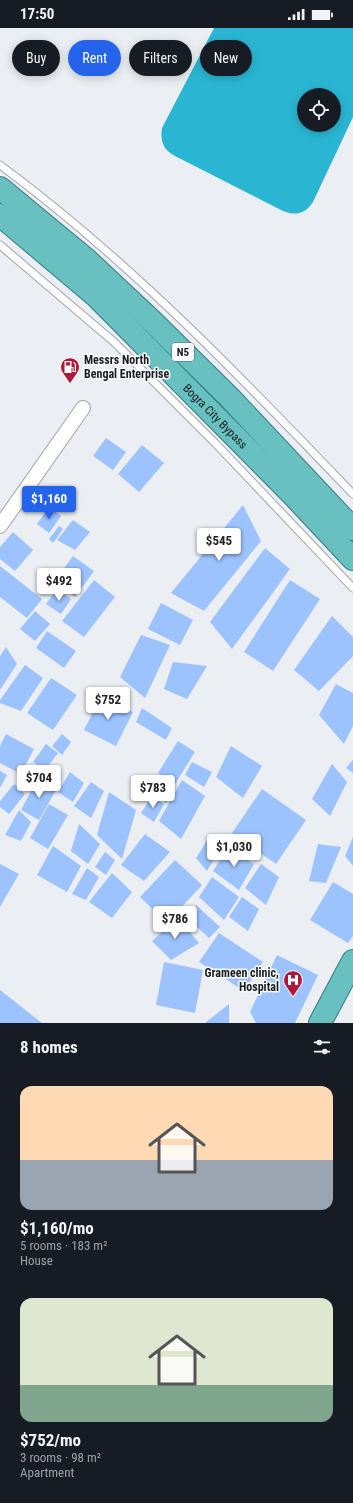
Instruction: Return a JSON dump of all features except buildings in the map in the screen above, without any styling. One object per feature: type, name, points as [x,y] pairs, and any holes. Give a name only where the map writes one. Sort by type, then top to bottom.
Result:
[{"type":"highway","name":"Bogra City Bypass","points":[[0,188],[87,260],[152,321],[230,398],[353,529]]},
{"type":"highway","name":"Bogra City Bypass","points":[[0,215],[96,296],[292,494],[353,559]]},
{"type":"highway","points":[[320,1023],[353,961]]},
{"type":"street","points":[[0,526],[83,408]]},
{"type":"lane","points":[[0,165],[98,243],[184,322],[353,494]]},
{"type":"lane","points":[[0,245],[114,342],[216,444],[353,588]]},
{"type":"water","points":[[214,28],[353,28],[353,117],[313,202],[307,209],[300,213],[296,214],[283,211],[171,154],[163,145],[162,128],[189,76],[192,76],[192,70],[200,55],[200,76],[252,76],[252,40],[208,40]]},
{"type":"place","name":"Messrs North Bengal Enterprise","points":[[70,384]]},
{"type":"place","name":"Grameen clinic, Hospital","points":[[293,997]]}]
